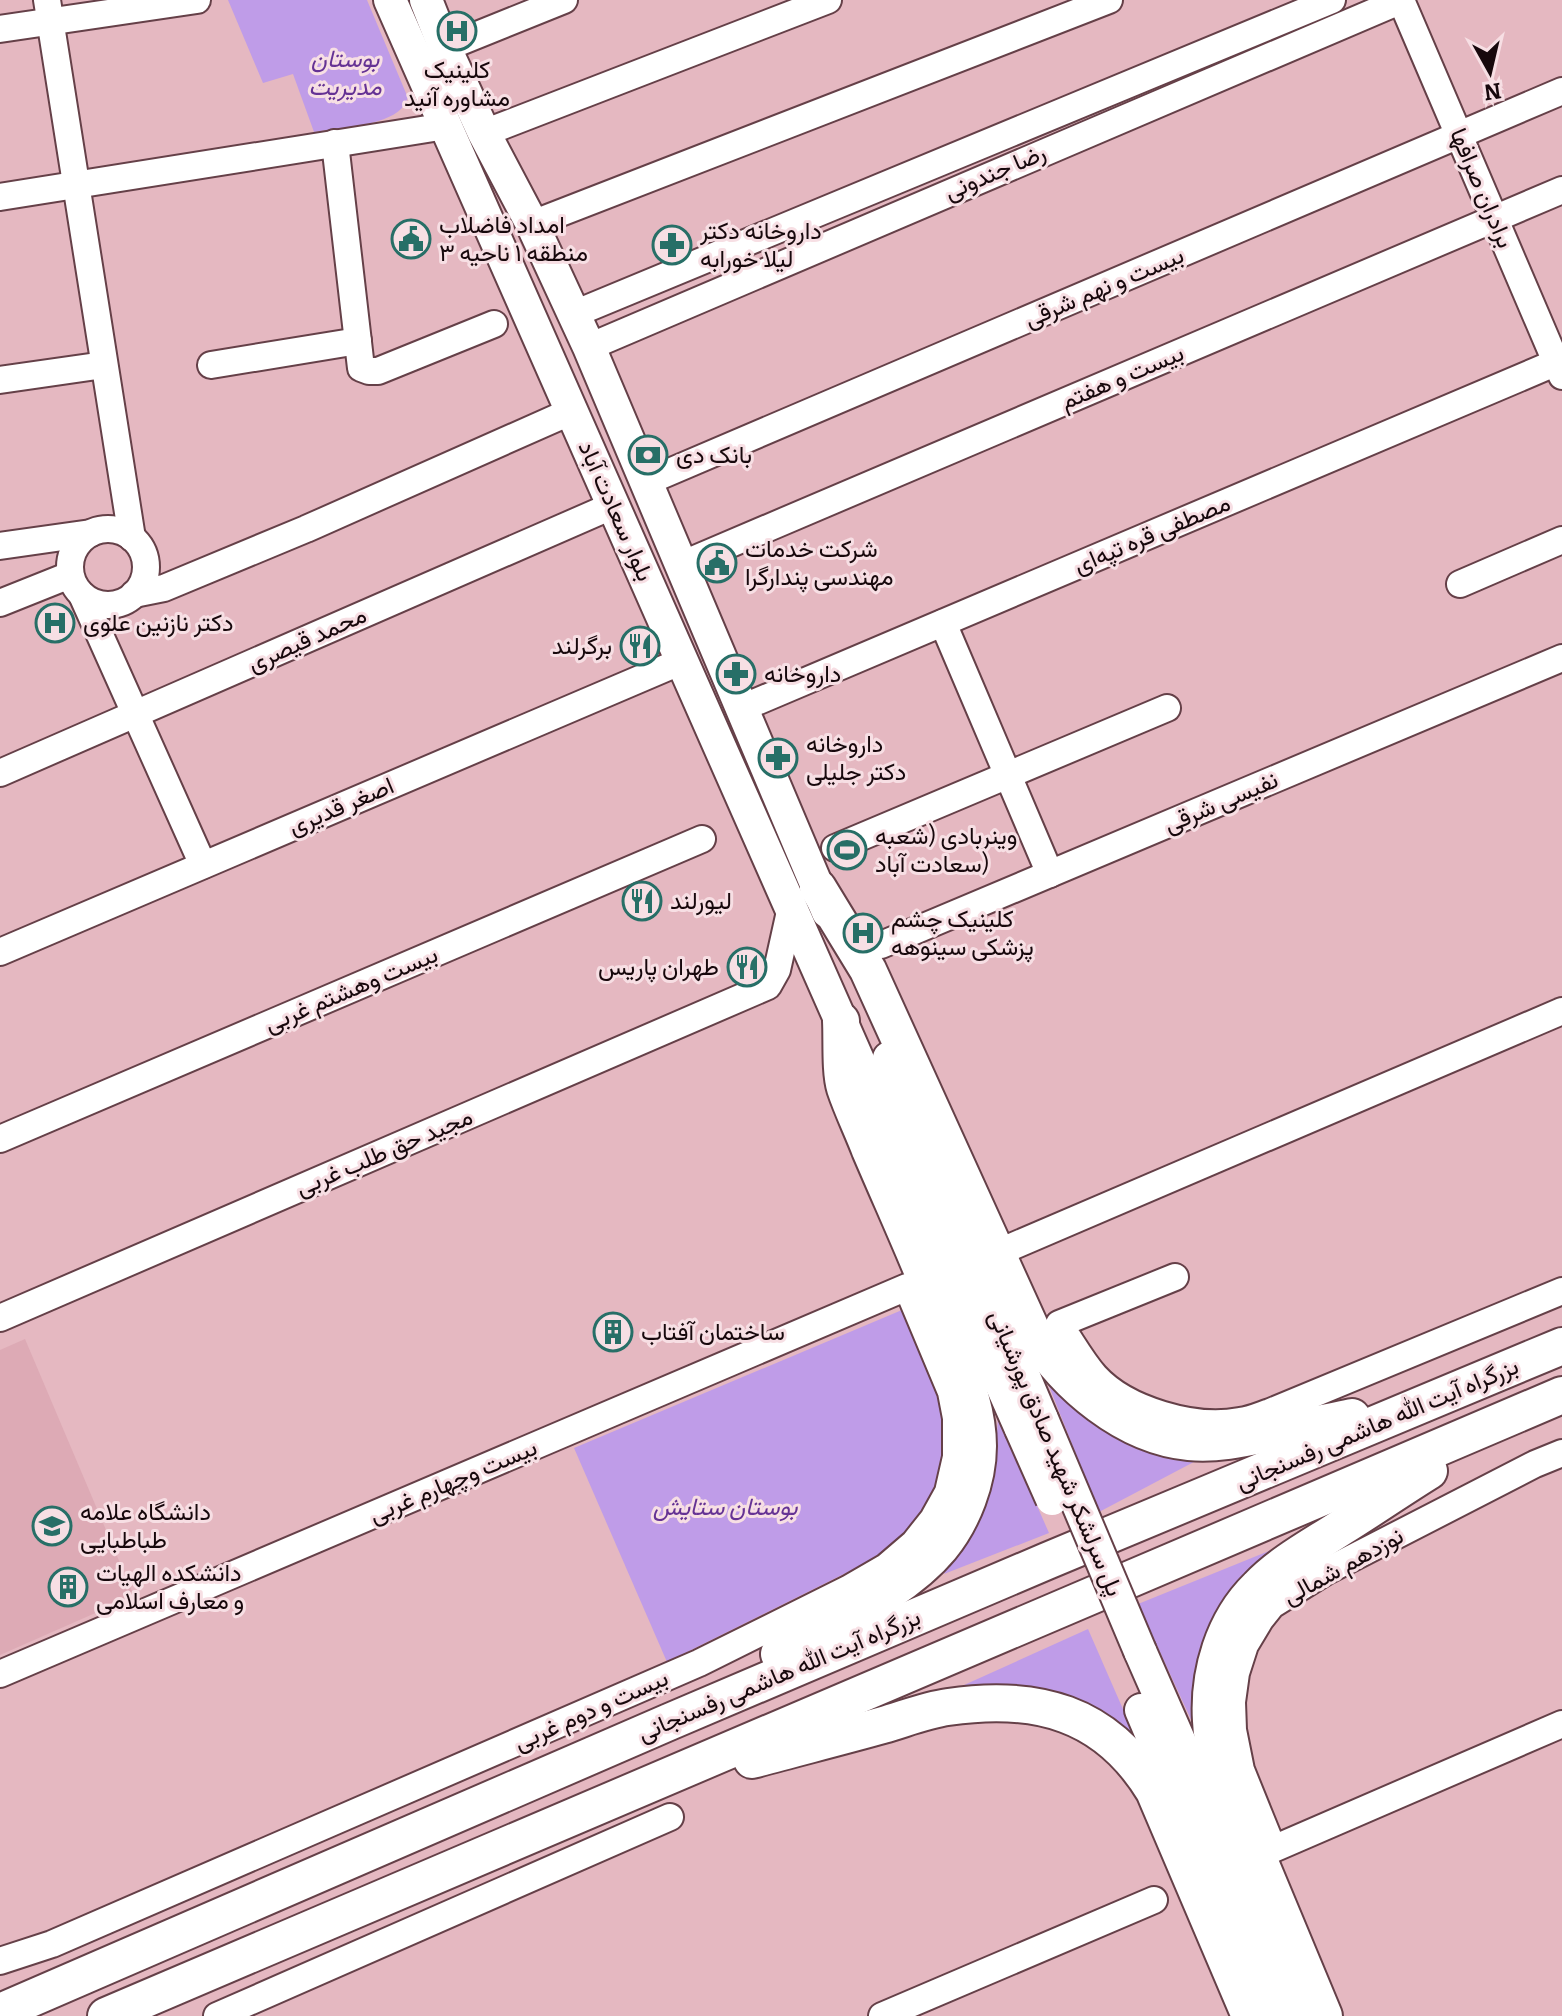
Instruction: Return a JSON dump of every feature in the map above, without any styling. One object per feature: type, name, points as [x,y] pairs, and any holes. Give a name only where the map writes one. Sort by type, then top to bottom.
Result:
[{"type":"highway","points":[[804,898],[868,970],[1033,1333],[1048,1355],[1105,1409],[1156,1434],[1187,1442],[1220,1442],[1443,1397]]},
{"type":"highway","points":[[669,1722],[910,1576],[940,1548],[956,1525],[975,1470],[978,1446],[976,1416],[969,1391],[936,1303],[844,1085],[841,1021]]},
{"type":"highway","name":"بزرگراه آیت الله هاشمی رفسنجانی","points":[[0,2012],[669,1722],[1562,1346]]},
{"type":"highway","name":"بزرگراه آیت الله هاشمی رفسنجانی","points":[[106,2016],[1562,1395]]},
{"type":"highway","points":[[1324,2016],[1213,1743],[1211,1697],[1219,1649],[1244,1603],[1284,1564],[1506,1420]]},
{"type":"highway","points":[[635,1791],[945,1707],[1014,1702],[1045,1707],[1071,1716],[1109,1738],[1147,1780],[1164,1811],[1250,2016]]},
{"type":"main road","name":"بلوار سعادت آباد","points":[[390,0],[682,661],[804,898]]},
{"type":"main road","name":"بلوار سعادت آباد","points":[[426,0],[484,133],[535,231],[589,347],[742,708],[841,1021]]},
{"type":"main road","points":[[504,256],[535,231]]},
{"type":"main road","name":"پل سرلشکر شهید صادق پورشیانی","points":[[804,898],[1130,1655],[1271,2016]]},
{"type":"main road","name":"پل سرلشکر شهید صادق پورشیانی","points":[[841,1021],[1032,1424]]},
{"type":"main road","name":"پل سرلشکر شهید صادق پورشیانی","points":[[1130,1655],[1300,2016]]},
{"type":"street","points":[[0,29],[48,11],[197,0]]},
{"type":"street","points":[[445,48],[564,0]]},
{"type":"street","points":[[484,133],[828,0]]},
{"type":"street","points":[[535,231],[1109,0]]},
{"type":"street","name":"رضا جندونی","points":[[574,314],[1332,0]]},
{"type":"street","name":"رضا جندونی","points":[[589,347],[1402,0]]},
{"type":"street","name":"برادران صرافها","points":[[1402,0],[1560,366]]},
{"type":"street","points":[[48,11],[132,538],[142,552],[145,563],[141,585],[125,601],[114,604],[92,601],[76,585]]},
{"type":"street","name":"بیست و نهم شرقی","points":[[646,482],[1562,91]]},
{"type":"street","points":[[0,197],[446,126]]},
{"type":"street","points":[[1006,135],[1018,163]]},
{"type":"street","points":[[335,143],[361,368],[378,371],[494,324]]},
{"type":"street","name":"بیست و هفتم","points":[[681,565],[1562,190]]},
{"type":"street","points":[[211,365],[358,341]]},
{"type":"street","points":[[0,380],[104,365]]},
{"type":"street","name":"مصطفی قره تپه‌ای","points":[[742,708],[1560,366]]},
{"type":"street","points":[[134,594],[164,588],[306,529],[572,411]]},
{"type":"street","name":"محمد قیصری","points":[[0,773],[614,505]]},
{"type":"street","points":[[0,546],[104,529],[116,530],[132,538]]},
{"type":"street","points":[[91,533],[73,550],[70,562],[76,585],[203,865]]},
{"type":"street","points":[[1460,584],[1562,540]]},
{"type":"street","points":[[0,603],[76,585]]},
{"type":"street","points":[[943,623],[1050,874]]},
{"type":"street","name":"نفیسی شرقی","points":[[881,945],[1562,658]]},
{"type":"street","name":"اصغر قدیری","points":[[0,952],[682,661]]},
{"type":"street","points":[[835,848],[1167,708]]},
{"type":"street","name":"بیست وهشتم غربی","points":[[0,1139],[702,839]]},
{"type":"street","name":"مجید حق طلب غربی","points":[[0,1318],[768,986],[804,898]]},
{"type":"street","points":[[1011,1247],[1562,1011]]},
{"type":"street","points":[[1175,1277],[1059,1324],[1095,1375],[1117,1395],[1147,1410],[1208,1423],[1239,1422],[1270,1412],[1562,1291]]},
{"type":"street","name":"بیست وچهارم غربی","points":[[0,1674],[907,1287]]},
{"type":"street","name":"بیست و دوم غربی","points":[[0,1961],[52,1944],[699,1663],[886,1567],[914,1543],[933,1519],[948,1492],[956,1457],[956,1418],[951,1392],[907,1287]]},
{"type":"street","name":"نوزدهم شمالی","points":[[1562,1453],[1325,1572],[1272,1605],[1245,1645],[1236,1673],[1232,1702],[1233,1730],[1241,1770],[1273,1849],[1562,1724]]},
{"type":"street","points":[[217,2016],[670,1817]]},
{"type":"street","points":[[882,2016],[1154,1900]]},
{"type":"shaded area","name":"دانشگاه علامه طباطبایی","points":[[25,1339],[134,1596],[0,1655],[0,1350]]},
{"type":"green space","name":"بوستان مدیریت","points":[[228,0],[367,0],[408,98],[401,109],[384,119],[314,132],[293,74],[263,83]]},
{"type":"green space","name":"بوستان ستایش","points":[[902,1310],[907,1314],[946,1404],[948,1451],[934,1495],[911,1533],[870,1561],[667,1662],[574,1448]]},
{"type":"green space","points":[[1041,1366],[1209,1454],[1099,1512]]},
{"type":"green space","points":[[998,1417],[1049,1533],[944,1574],[973,1528],[987,1496]]},
{"type":"green space","points":[[1281,1546],[1193,1724],[1138,1604]]},
{"type":"green space","points":[[1088,1629],[1143,1755],[953,1690]]},
{"type":"place","name":"کلینیک مشاوره آنید","points":[[457,31]]},
{"type":"place","name":"امداد فاضلاب منطقه ۱ ناحیه ۳","points":[[411,239]]},
{"type":"place","name":"داروخانه دکتر لیلا خورابه","points":[[672,245]]},
{"type":"place","name":"بانک دی","points":[[648,455]]},
{"type":"place","name":"شرکت خدمات مهندسى پندارگرا","points":[[717,563]]},
{"type":"place","name":"دکتر نازنین علوی","points":[[55,623]]},
{"type":"place","name":"برگرلند","points":[[640,646]]},
{"type":"place","name":"داروخانه","points":[[736,674]]},
{"type":"place","name":"داروخانه دکتر جلیلی","points":[[778,758]]},
{"type":"place","name":"وینربادی (شعبه سعادت آباد)","points":[[847,850]]},
{"type":"place","name":"لیورلند","points":[[642,901]]},
{"type":"place","name":"کلینیک چشم پزشکی سینوهه","points":[[863,933]]},
{"type":"place","name":"طهران پاریس","points":[[747,967]]},
{"type":"place","name":"ساختمان آفتاب","points":[[613,1332]]},
{"type":"place","name":"دانشگاه علامه طباطبایی","points":[[52,1526]]},
{"type":"place","name":"دانشکده الهیات و معارف اسلامی","points":[[68,1587]]}]
